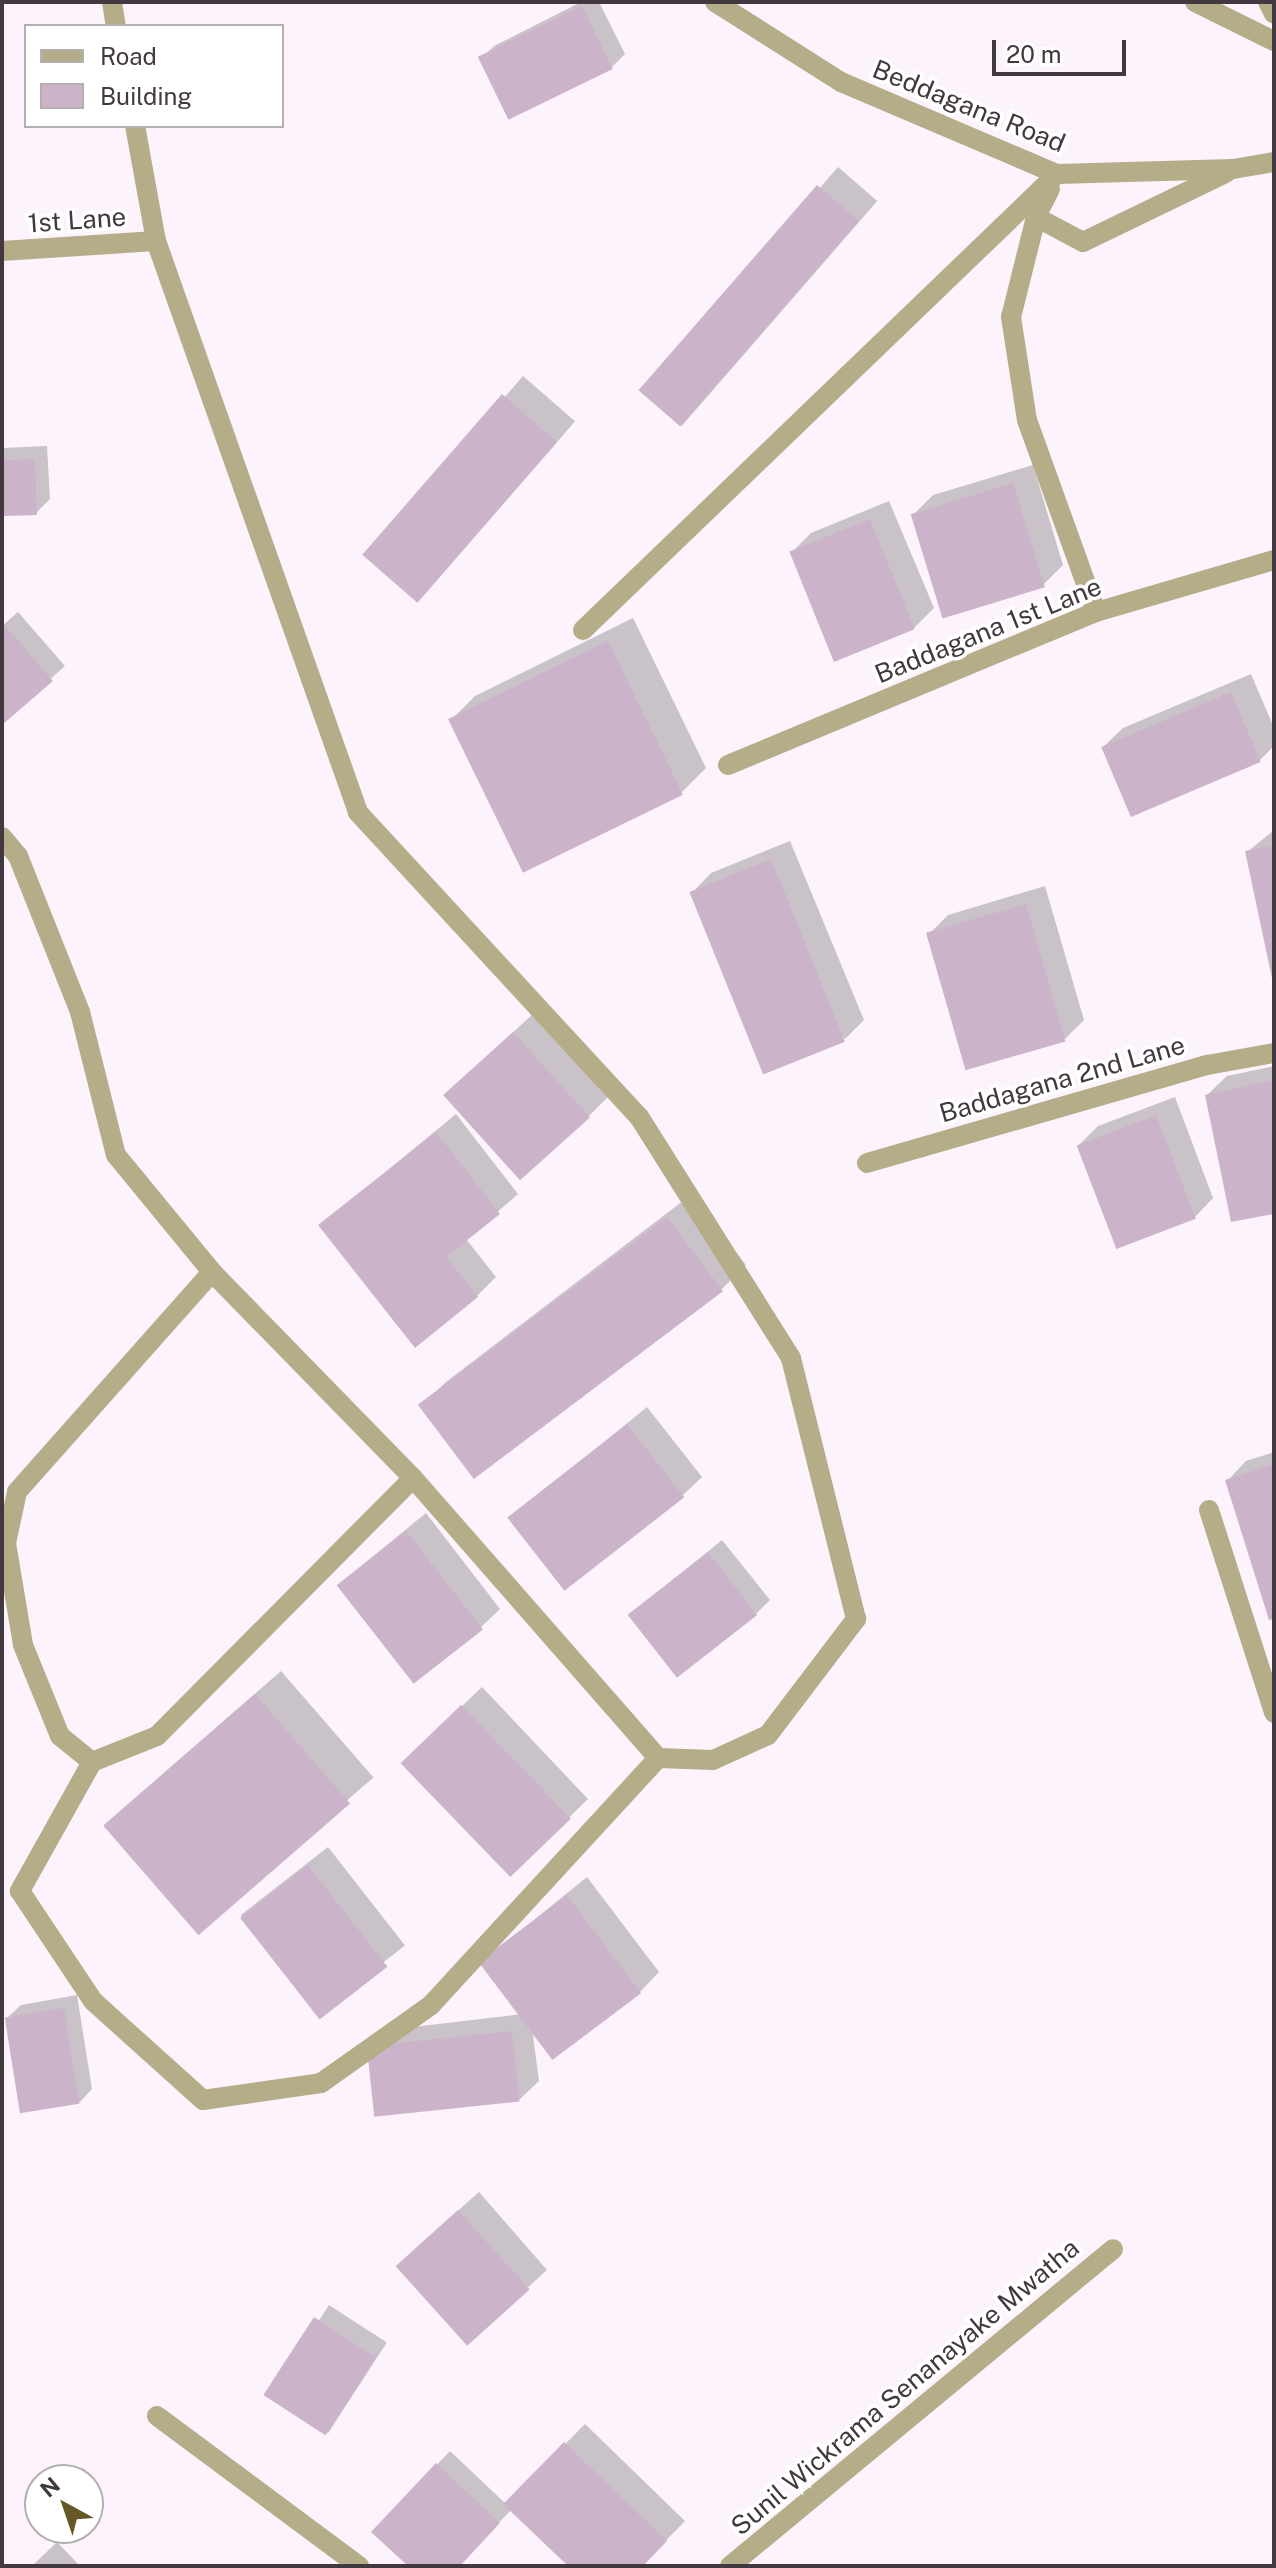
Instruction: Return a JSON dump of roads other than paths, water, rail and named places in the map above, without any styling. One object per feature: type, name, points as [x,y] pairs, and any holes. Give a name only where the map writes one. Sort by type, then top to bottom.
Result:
[{"type":"street","points":[[112,2],[116,24]]},
{"type":"street","name":"Beddagana Road","points":[[715,2],[841,82],[1057,174],[1233,169],[1274,162]]},
{"type":"street","points":[[1195,2],[1274,41]]},
{"type":"street","points":[[1268,2],[1274,14]]},
{"type":"street","points":[[2,837],[18,856],[80,1012],[116,1155],[212,1272],[413,1478],[658,1758],[713,1760],[768,1735],[856,1619],[791,1358],[639,1117],[358,812],[156,241],[135,128]]},
{"type":"street","points":[[1036,217],[1083,242],[1233,169]]},
{"type":"street","points":[[1057,174],[1036,217],[1011,317],[1027,420],[1096,612]]},
{"type":"street","points":[[583,630],[1057,174]]},
{"type":"street","name":"1st Lane","points":[[2,251],[156,241]]},
{"type":"street","name":"Baddagana 1st Lane","points":[[728,765],[1096,612],[1274,560]]},
{"type":"street","name":"Baddagana 2nd Lane","points":[[867,1163],[1207,1065],[1274,1053]]},
{"type":"street","points":[[92,1762],[60,1736],[23,1645],[6,1543],[17,1492],[212,1272]]},
{"type":"street","points":[[413,1478],[157,1736],[92,1762],[20,1891],[93,2001],[203,2100],[321,2083],[431,2005],[658,1758]]},
{"type":"street","points":[[1209,1510],[1274,1713]]},
{"type":"street","name":"Sunil Wickrama Senanayake Mwatha","points":[[730,2566],[1113,2249]]},
{"type":"street","points":[[157,2416],[359,2566]]}]
